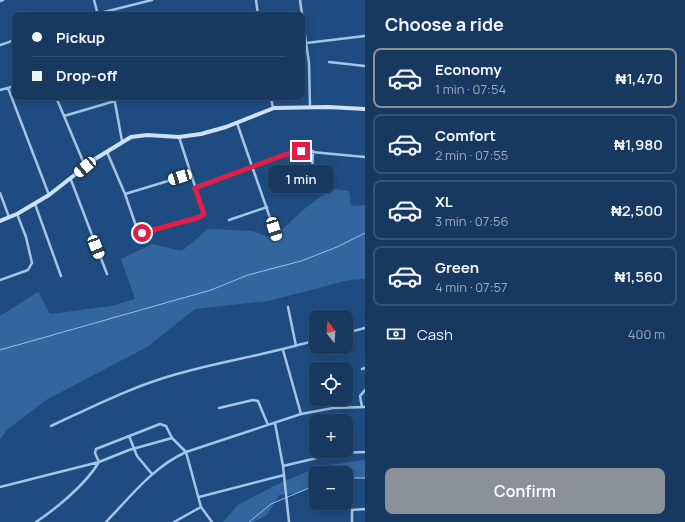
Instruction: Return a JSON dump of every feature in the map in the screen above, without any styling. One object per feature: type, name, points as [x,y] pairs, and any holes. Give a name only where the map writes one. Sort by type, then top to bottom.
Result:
[{"type":"street","points":[[94,0],[97,12]]},
{"type":"street","points":[[105,12],[152,0]]},
{"type":"street","points":[[256,0],[258,12]]},
{"type":"street","points":[[300,0],[302,12]]},
{"type":"street","points":[[305,36],[309,63],[310,107]]},
{"type":"street","points":[[306,43],[365,36]]},
{"type":"street","points":[[0,44],[12,41]]},
{"type":"street","points":[[329,62],[365,66]]},
{"type":"street","points":[[0,90],[12,87]]},
{"type":"street","points":[[8,88],[12,98]]},
{"type":"street","points":[[13,100],[49,195]]},
{"type":"street","points":[[57,100],[85,167]]},
{"type":"street","points":[[272,100],[274,108]]},
{"type":"street","points":[[64,116],[115,101],[122,141]]},
{"type":"street","points":[[0,221],[35,204],[71,180],[85,167],[122,141],[131,137],[148,135],[179,137],[201,134],[237,123],[274,108],[310,107],[365,109]]},
{"type":"street","points":[[237,123],[277,238]]},
{"type":"street","points":[[107,152],[125,194],[136,226],[142,233],[200,217],[204,214],[179,137]]},
{"type":"street","points":[[195,188],[284,155],[301,151],[365,157]]},
{"type":"street","points":[[312,173],[313,152]]},
{"type":"street","points":[[125,194],[191,174]]},
{"type":"street","points":[[71,180],[107,274]]},
{"type":"street","points":[[0,193],[9,217]]},
{"type":"street","points":[[35,204],[62,276]]},
{"type":"street","points":[[229,220],[267,207]]},
{"type":"street","points":[[0,280],[28,270],[32,263],[26,237],[17,214]]},
{"type":"street","points":[[288,307],[296,346]]},
{"type":"street","points":[[353,331],[365,328]]},
{"type":"street","points":[[51,426],[99,403],[163,378],[283,350],[309,342]]},
{"type":"street","points":[[283,350],[301,414]]},
{"type":"street","points":[[106,522],[164,463],[186,452],[301,414],[333,408],[364,407],[360,396],[365,390]]},
{"type":"street","points":[[219,408],[253,400],[258,401],[268,425]]},
{"type":"street","points":[[275,423],[283,466],[289,522]]},
{"type":"street","points":[[99,462],[95,453],[96,449],[160,424],[166,426],[172,438],[186,452],[202,507],[212,522]]},
{"type":"street","points":[[129,436],[137,456],[152,474]]},
{"type":"street","points":[[0,487],[99,462],[134,449],[172,438]]},
{"type":"street","points":[[283,466],[338,453],[365,452]]},
{"type":"street","points":[[36,522],[82,483],[99,462]]},
{"type":"street","points":[[199,497],[284,475]]},
{"type":"street","points":[[174,522],[202,507]]},
{"type":"street","points":[[352,522],[352,510],[365,509]]},
{"type":"shaded area","points":[[335,189],[349,191],[351,206],[365,205],[365,279],[349,280],[268,301],[195,309],[147,347],[46,400],[8,429],[0,439],[0,316],[38,292],[50,314],[111,306],[135,299],[121,259],[152,244],[182,251],[208,229],[252,231],[273,239],[309,205]]},
{"type":"shaded area","points":[[365,460],[365,479],[353,478],[353,466],[320,466]]},
{"type":"shaded area","points":[[309,471],[309,486],[303,492],[279,495],[267,515],[253,522],[223,522],[238,505],[274,486]]},
{"type":"waterway","points":[[0,350],[211,290],[248,275],[301,261],[337,247],[365,233]]},
{"type":"waterway","points":[[353,478],[365,478]]},
{"type":"waterway","points":[[249,522],[271,504],[309,488]]},
{"type":"route","points":[[142,233],[200,217],[204,214],[195,188],[284,155],[301,151]]}]
